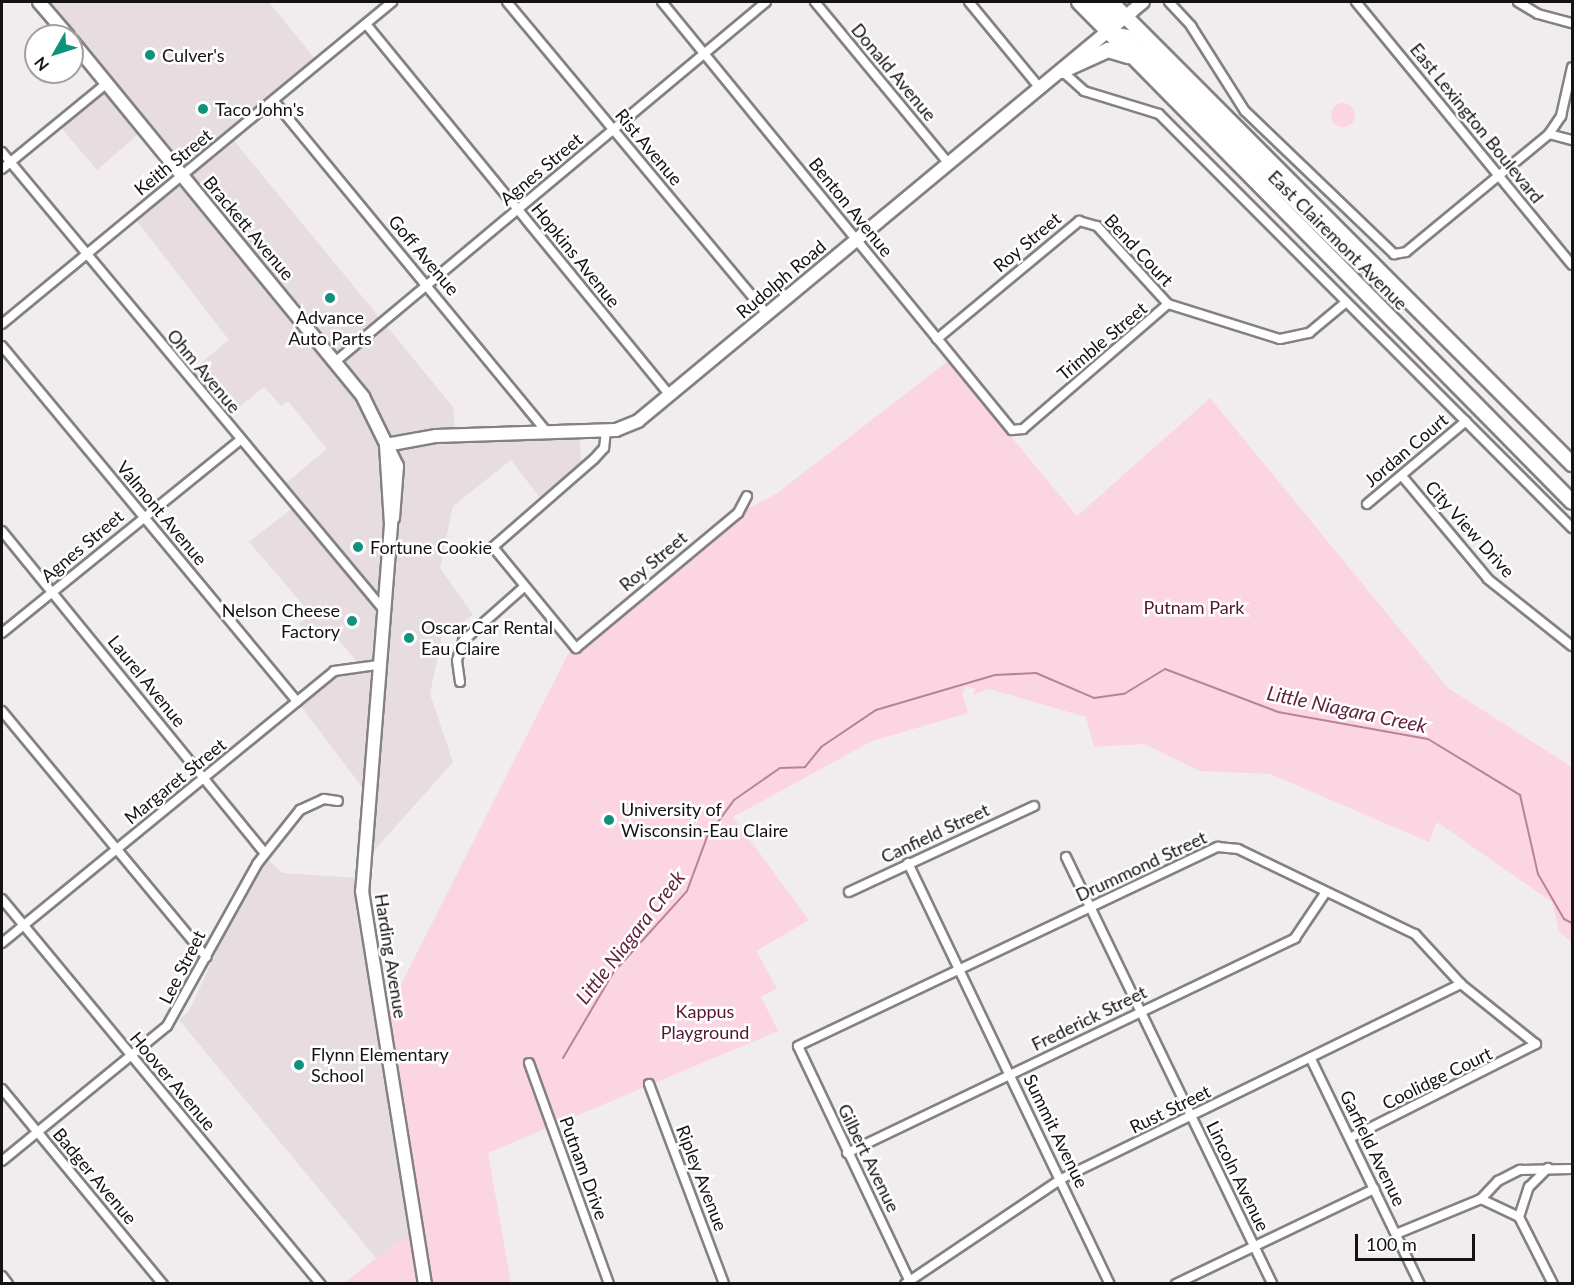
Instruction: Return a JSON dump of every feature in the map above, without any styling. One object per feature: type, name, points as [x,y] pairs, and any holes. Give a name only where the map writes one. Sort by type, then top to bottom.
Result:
[{"type":"main road","points":[[39,2],[58,24]]},
{"type":"main road","name":"East Clairemont Avenue","points":[[1078,2],[1572,502]]},
{"type":"main road","points":[[1094,2],[1112,18],[1125,16]]},
{"type":"main road","name":"East Clairemont Avenue","points":[[1111,2],[1376,271],[1572,464]]},
{"type":"main road","name":"Rudolph Road","points":[[386,445],[436,436],[606,430],[638,421],[1143,2]]},
{"type":"main road","points":[[1107,32],[1127,36],[1346,253],[1376,271]]},
{"type":"main road","points":[[1062,71],[1116,49],[1137,62]]},
{"type":"main road","name":"Brackett Avenue","points":[[84,56],[336,361],[369,407],[386,445]]},
{"type":"main road","name":"Harding Avenue","points":[[386,445],[391,525],[377,665],[362,891],[425,1284]]},
{"type":"street","name":"Keith Street","points":[[2,324],[393,2]]},
{"type":"street","name":"Rist Avenue","points":[[507,2],[766,314]]},
{"type":"street","name":"Benton Avenue","points":[[662,2],[1015,432]]},
{"type":"street","name":"Agnes Street","points":[[336,361],[766,2]]},
{"type":"street","name":"Donald Avenue","points":[[815,2],[948,163]]},
{"type":"street","points":[[969,2],[1040,88]]},
{"type":"street","points":[[1169,2],[1191,26],[1245,111],[1381,246],[1401,254],[1549,134],[1562,116],[1572,67]]},
{"type":"street","name":"East Lexington Boulevard","points":[[1356,2],[1572,265]]},
{"type":"street","points":[[1518,2],[1538,14],[1572,23]]},
{"type":"street","name":"Hopkins Avenue","points":[[366,24],[670,395]]},
{"type":"street","points":[[1062,71],[1084,91],[1159,114],[1345,303],[1572,528]]},
{"type":"street","points":[[2,169],[106,83]]},
{"type":"street","name":"Goff Avenue","points":[[274,101],[548,432]]},
{"type":"street","points":[[1549,134],[1572,140]]},
{"type":"street","name":"Ohm Avenue","points":[[2,152],[383,609]]},
{"type":"street","name":"Bend Court","points":[[1085,220],[1097,226],[1168,304]]},
{"type":"street","name":"Roy Street","points":[[937,339],[1074,224],[1085,220]]},
{"type":"street","name":"Trimble Street","points":[[1015,432],[1168,304],[1280,339],[1308,333],[1345,303]]},
{"type":"street","name":"Valmont Avenue","points":[[2,346],[297,701]]},
{"type":"street","name":"Jordan Court","points":[[1367,504],[1466,422]]},
{"type":"street","points":[[460,682],[457,660],[463,641],[524,587],[493,547],[594,459],[604,448],[606,430]]},
{"type":"street","name":"Agnes Street","points":[[2,633],[240,440]]},
{"type":"street","name":"City View Drive","points":[[1401,476],[1488,579],[1572,646]]},
{"type":"street","name":"Roy Street","points":[[524,587],[576,648],[738,513],[747,496]]},
{"type":"street","name":"Laurel Avenue","points":[[2,531],[265,853]]},
{"type":"street","name":"Margaret Street","points":[[2,943],[297,701],[345,666],[377,665]]},
{"type":"street","points":[[2,711],[206,957]]},
{"type":"street","name":"Lee Street","points":[[2,1161],[176,1016],[238,893],[265,853],[300,810],[324,799],[339,801]]},
{"type":"street","name":"Canfield Street","points":[[849,892],[1034,806]]},
{"type":"street","name":"Drummond Street","points":[[798,1046],[1218,847],[1238,849],[1415,934],[1461,984],[1536,1044]]},
{"type":"street","name":"Lincoln Avenue","points":[[1066,856],[1190,1118],[1272,1284]]},
{"type":"street","name":"Summit Avenue","points":[[908,863],[1110,1284]]},
{"type":"street","name":"Frederick Street","points":[[847,1153],[1296,938],[1326,892]]},
{"type":"street","name":"Hoover Avenue","points":[[2,899],[321,1284]]},
{"type":"street","name":"Rust Street","points":[[909,1282],[1061,1179],[1461,984]]},
{"type":"street","name":"Coolidge Court","points":[[1350,1138],[1536,1044]]},
{"type":"street","name":"Gilbert Avenue","points":[[798,1046],[909,1282]]},
{"type":"street","name":"Garfield Avenue","points":[[1311,1059],[1420,1284]]},
{"type":"street","name":"Putnam Drive","points":[[529,1063],[609,1284]]},
{"type":"street","name":"Ripley Avenue","points":[[649,1084],[724,1284]]},
{"type":"street","name":"Badger Avenue","points":[[2,1089],[159,1282]]},
{"type":"street","points":[[1396,1234],[1481,1199],[1498,1181],[1520,1170],[1548,1167],[1572,1169]]},
{"type":"street","points":[[1519,1218],[1529,1187],[1548,1167]]},
{"type":"street","points":[[1176,1284],[1374,1189]]},
{"type":"street","points":[[1481,1199],[1519,1218],[1553,1284]]},
{"type":"street","points":[[2,1276],[8,1284]]},
{"type":"shaded area","points":[[39,2],[269,2],[319,64],[231,137],[453,407],[455,427],[480,434],[579,432],[582,470],[543,502],[511,460],[453,506],[440,568],[473,615],[442,636],[430,694],[453,762],[364,862],[368,795],[297,701],[334,671],[358,663],[327,626],[312,638],[299,624],[311,614],[249,542],[295,506],[280,488],[327,449],[288,401],[281,406],[264,387],[223,420],[186,375],[229,340],[133,216],[182,176],[144,129],[97,170],[57,123],[106,83],[84,56],[84,24],[57,24]]},
{"type":"shaded area","name":"Flynn Elementary School","points":[[268,860],[283,873],[357,878],[409,1235],[376,1258],[179,1020],[189,1011],[245,890]]},
{"type":"green space","points":[[1343,103],[1351,107],[1355,115],[1351,123],[1343,127],[1335,123],[1331,115],[1335,107]]},
{"type":"green space","name":"Putnam Park","points":[[948,361],[1077,516],[1210,398],[1448,688],[1572,767],[1572,943],[1559,931],[1552,902],[1437,822],[1429,842],[1270,774],[1200,771],[1144,744],[1094,747],[1086,717],[989,689],[973,695],[975,689],[966,686],[962,693],[968,713],[872,741],[733,817],[809,920],[756,951],[777,988],[761,997],[778,1031],[488,1153],[511,1283],[425,1283],[383,1020],[571,648],[738,513],[776,494]]},
{"type":"green space","points":[[409,1235],[417,1283],[344,1283],[376,1258]]},
{"type":"waterway","name":"Little Niagara Creek","points":[[563,1058],[613,973],[687,891],[707,837],[734,800],[780,768],[805,767],[821,747],[876,710],[995,675],[1036,673],[1094,698],[1124,694],[1165,669],[1278,712],[1428,739],[1520,795],[1538,874],[1564,919],[1572,923]]},
{"type":"place","name":"Culver's","points":[[150,55]]},
{"type":"place","name":"Taco John's","points":[[203,109]]},
{"type":"place","name":"Advance Auto Parts","points":[[330,298]]},
{"type":"place","name":"Fortune Cookie","points":[[358,547]]},
{"type":"place","name":"Nelson Cheese Factory","points":[[352,621]]},
{"type":"place","name":"Oscar Car Rental Eau Claire","points":[[409,638]]},
{"type":"place","name":"University of Wisconsin-Eau Claire","points":[[609,820]]},
{"type":"place","name":"Flynn Elementary School","points":[[299,1065]]},
{"type":"park label","name":"Kappus Playground","points":[[705,1022]]}]
